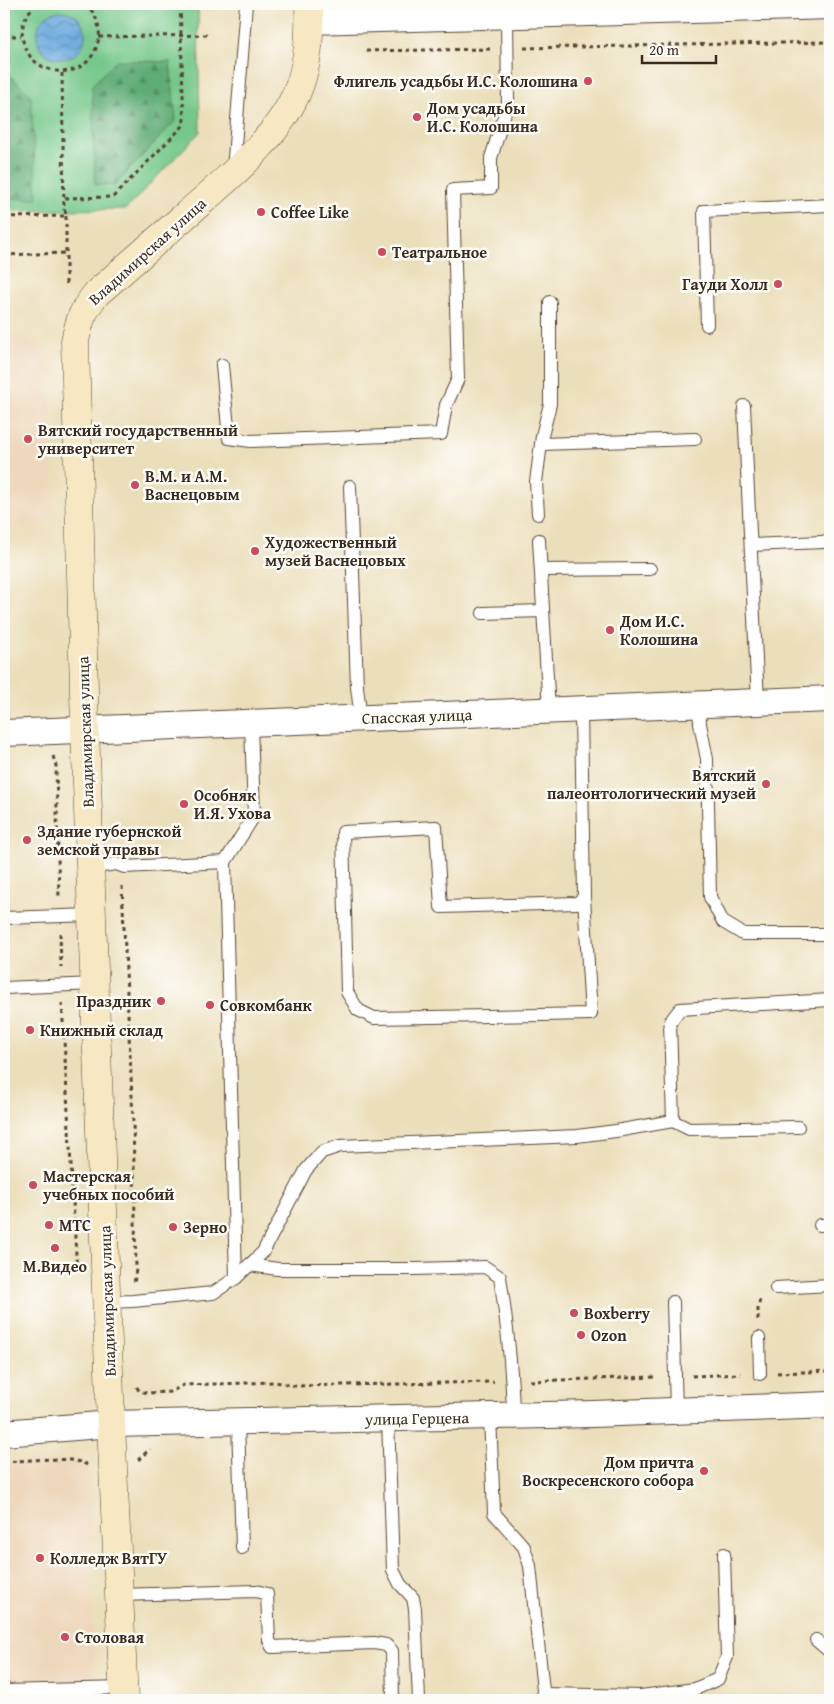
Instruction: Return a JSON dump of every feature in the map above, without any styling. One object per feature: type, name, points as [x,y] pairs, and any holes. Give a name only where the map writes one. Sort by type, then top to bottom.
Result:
[{"type":"main road","name":"Владимирская улица","points":[[124,1694],[111,1424],[120,1302],[94,984],[92,915],[103,866],[84,730],[75,341],[80,318],[97,293],[232,175],[263,142],[293,101],[304,71],[308,50],[309,13]]},
{"type":"street","points":[[309,13],[507,15],[748,6],[830,6]]},
{"type":"street","name":"Спасская улица","points":[[4,733],[830,699]]},
{"type":"street","name":"улица Герцена","points":[[4,1433],[111,1424],[388,1419],[830,1405]]},
{"type":"lane","points":[[232,175],[246,4]]},
{"type":"lane","points":[[222,365],[229,438],[252,441],[442,434],[446,405],[458,379],[453,190],[491,188],[491,158],[508,104],[507,15]]},
{"type":"lane","points":[[707,325],[704,211],[830,206]]},
{"type":"lane","points":[[538,514],[536,482],[541,444],[550,404],[550,302]]},
{"type":"lane","points":[[744,406],[758,702]]},
{"type":"lane","points":[[541,444],[695,439]]},
{"type":"lane","points":[[350,486],[357,687],[361,719]]},
{"type":"lane","points":[[539,540],[549,711]]},
{"type":"lane","points":[[751,545],[822,542]]},
{"type":"lane","points":[[541,570],[650,569]]},
{"type":"lane","points":[[484,613],[543,611]]},
{"type":"lane","points":[[699,705],[700,724],[707,759],[710,897],[723,922],[743,934],[830,934]]},
{"type":"lane","points":[[582,710],[584,897],[591,1014],[374,1018],[358,1010],[347,992],[343,832],[436,827],[442,907],[577,903],[584,897]]},
{"type":"lane","points":[[236,1278],[225,862],[254,816],[251,723]]},
{"type":"lane","points":[[103,866],[225,862]]},
{"type":"lane","points":[[4,918],[92,915]]},
{"type":"lane","points":[[4,988],[94,984]]},
{"type":"lane","points":[[673,1121],[670,1022],[680,1009],[830,1000]]},
{"type":"lane","points":[[120,1302],[213,1293],[236,1278],[263,1252],[306,1170],[322,1152],[340,1146],[577,1136],[673,1121],[689,1129],[798,1127]]},
{"type":"lane","points":[[249,1265],[278,1269],[485,1267],[500,1277],[512,1381],[501,1416],[494,1513],[524,1547],[530,1566],[544,1697],[641,1696],[695,1689],[718,1679],[727,1657],[724,1554]]},
{"type":"lane","points":[[776,1288],[830,1285]]},
{"type":"lane","points":[[673,1302],[676,1411]]},
{"type":"lane","points":[[759,1338],[760,1374]]},
{"type":"lane","points":[[388,1419],[393,1570],[400,1584],[413,1598],[418,1700]]},
{"type":"lane","points":[[238,1422],[242,1548]]},
{"type":"lane","points":[[119,1595],[256,1591],[267,1594],[269,1640],[272,1647],[374,1643],[386,1645],[392,1651],[393,1700]]},
{"type":"lane","points":[[816,1640],[830,1652]]},
{"type":"lane","points":[[4,1691],[124,1694]]},
{"type":"path","points":[[37,4],[33,7],[24,23],[21,36],[24,47],[32,59],[45,69],[62,72],[77,70],[89,61],[96,49],[99,37],[98,24],[93,12],[86,4]]},
{"type":"path","points":[[65,198],[113,197],[184,125],[180,4]]},
{"type":"path","points":[[99,37],[209,34]]},
{"type":"path","points":[[4,36],[21,36]]},
{"type":"path","points":[[366,51],[830,42]]},
{"type":"path","points":[[62,72],[66,286]]},
{"type":"path","points":[[4,217],[66,216]]},
{"type":"path","points":[[4,255],[66,253]]},
{"type":"path","points":[[47,753],[52,756],[56,766],[59,916],[77,1282]]},
{"type":"path","points":[[103,866],[124,890],[133,1119],[136,1269],[120,1302]]},
{"type":"path","points":[[136,1384],[139,1391],[147,1393],[170,1392],[184,1385],[276,1382],[294,1386],[500,1382]]},
{"type":"path","points":[[4,1462],[71,1460],[85,1463],[89,1467]]},
{"type":"shaded area","name":"Вятский государственный университет","points":[[4,335],[22,337],[32,342],[41,351],[49,368],[53,501],[44,524],[35,527],[4,528]]},
{"type":"shaded area","points":[[71,1460],[85,1463],[89,1467],[95,1689],[82,1689],[83,1700],[4,1700],[4,1462]]},
{"type":"green space","points":[[4,4],[198,4],[200,132],[126,209],[4,211]]},
{"type":"green space","points":[[117,60],[170,62],[176,120],[114,186],[95,184],[92,85]]},
{"type":"green space","points":[[4,69],[31,96],[37,199],[4,198]]},
{"type":"water","points":[[56,11],[66,11],[78,18],[85,30],[85,40],[78,52],[66,59],[56,59],[48,55],[41,48],[37,40],[37,30],[41,22],[48,15]]},
{"type":"place","name":"Флигель усадьбы И.С. Колошина","points":[[588,81]]},
{"type":"place","name":"Дом усадьбы И.С. Колошина","points":[[417,117]]},
{"type":"place","name":"Coffee Like","points":[[261,212]]},
{"type":"place","name":"Театральное","points":[[382,252]]},
{"type":"place","name":"Гауди Холл","points":[[778,284]]},
{"type":"place","name":"Вятский государственный университет","points":[[28,439]]},
{"type":"place","name":"В.М. и А.М. Васнецовым","points":[[135,485]]},
{"type":"place","name":"Художественный музей Васнецовых","points":[[255,551]]},
{"type":"place","name":"Дом И.С. Колошина","points":[[610,630]]},
{"type":"place","name":"Вятский палеонтологический музей","points":[[766,784]]},
{"type":"place","name":"Особняк И.Я. Ухова","points":[[184,804]]},
{"type":"place","name":"Здание губернской земской управы","points":[[27,840]]},
{"type":"place","name":"Праздник","points":[[161,1001]]},
{"type":"place","name":"Совкомбанк","points":[[210,1005]]},
{"type":"place","name":"Книжный склад","points":[[30,1030]]},
{"type":"place","name":"Мастерская учебных пособий","points":[[33,1185]]},
{"type":"place","name":"МТС","points":[[49,1225]]},
{"type":"place","name":"Зерно","points":[[173,1227]]},
{"type":"place","name":"М.Видео","points":[[55,1248]]},
{"type":"place","name":"Boxberry","points":[[574,1313]]},
{"type":"place","name":"Ozon","points":[[581,1335]]},
{"type":"place","name":"Дом причта Воскресенского собора","points":[[704,1471]]},
{"type":"place","name":"Колледж ВятГУ","points":[[40,1558]]},
{"type":"place","name":"Столовая","points":[[65,1637]]}]
